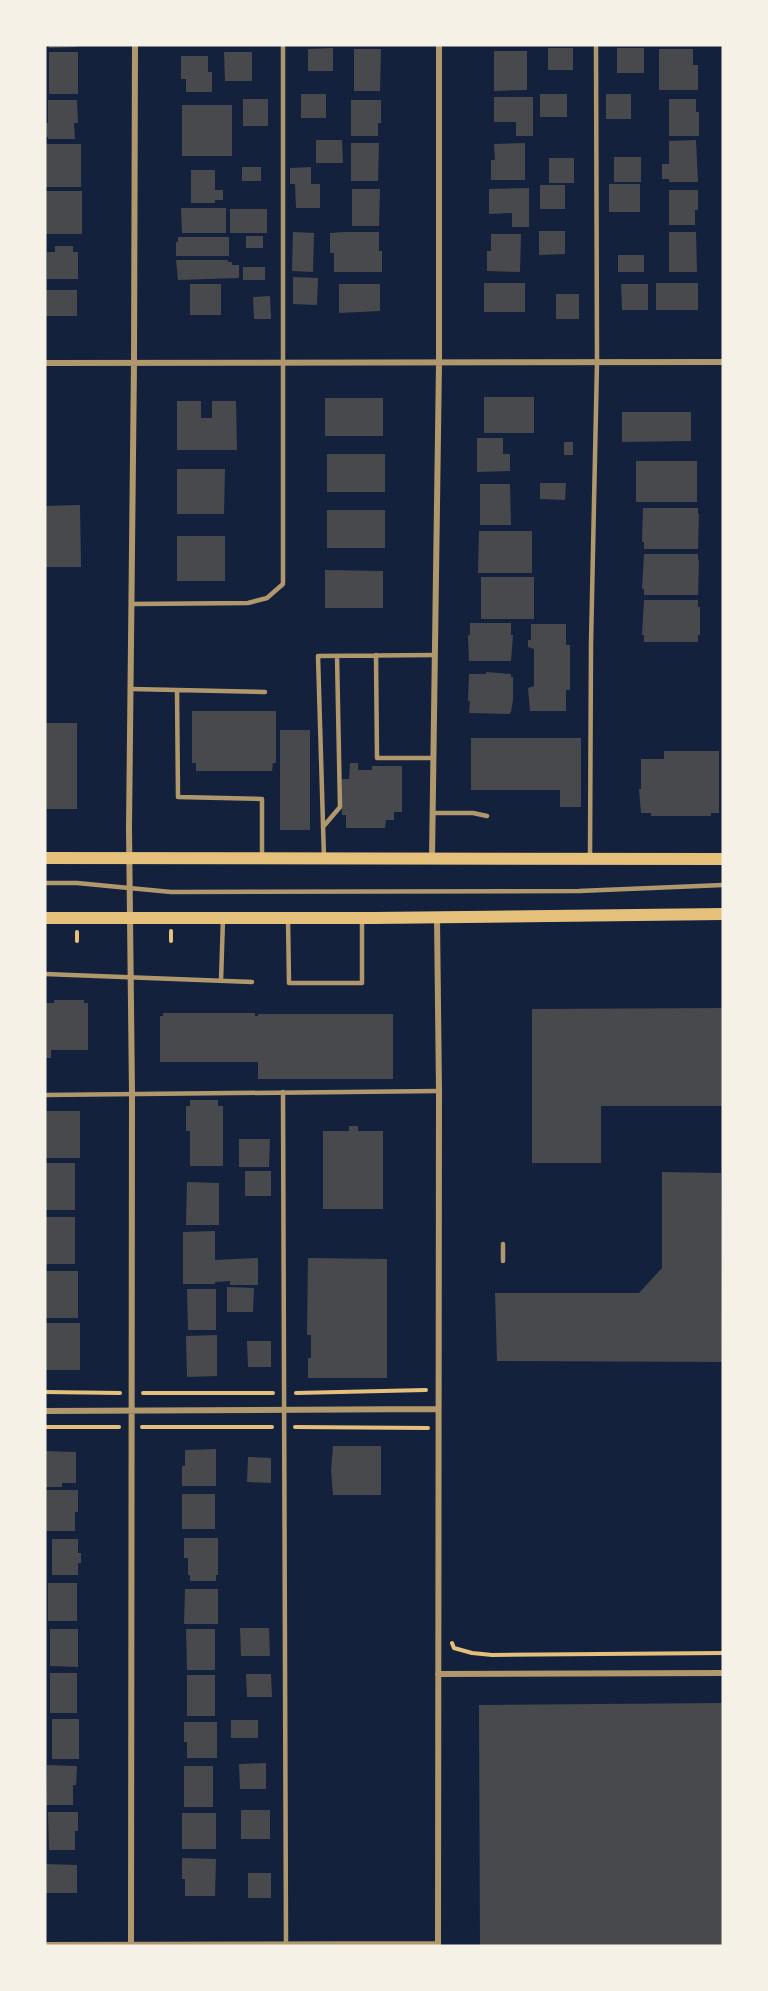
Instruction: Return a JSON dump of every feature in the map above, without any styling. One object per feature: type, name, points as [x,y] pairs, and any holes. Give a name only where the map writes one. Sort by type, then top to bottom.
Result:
[{"type":"main road","points":[[45,858],[723,859]]},
{"type":"main road","points":[[45,918],[362,918],[723,914]]},
{"type":"street","points":[[132,1945],[132,1094],[129,858],[135,45]]},
{"type":"street","points":[[432,859],[439,363],[439,45]]},
{"type":"street","points":[[45,363],[723,363]]},
{"type":"street","points":[[45,1945],[438,1945],[439,1091],[437,917]]},
{"type":"street","points":[[45,1411],[438,1408]]},
{"type":"street","points":[[438,1674],[723,1673]]},
{"type":"lane","points":[[132,604],[248,603],[267,598],[283,584],[283,45]]},
{"type":"lane","points":[[590,859],[591,633],[597,363],[596,45]]},
{"type":"lane","points":[[376,655],[377,758],[432,758]]},
{"type":"lane","points":[[324,859],[318,656],[434,655]]},
{"type":"lane","points":[[323,827],[340,807],[337,656]]},
{"type":"lane","points":[[131,689],[265,692]]},
{"type":"lane","points":[[177,690],[178,797],[262,799],[262,859]]},
{"type":"lane","points":[[432,813],[473,813],[487,816]]},
{"type":"lane","points":[[45,883],[77,883],[171,892],[502,892],[723,885]]},
{"type":"lane","points":[[221,981],[223,918]]},
{"type":"lane","points":[[288,918],[289,983],[362,983],[362,918]]},
{"type":"lane","points":[[45,974],[252,982]]},
{"type":"lane","points":[[45,1095],[439,1091]]},
{"type":"lane","points":[[283,1092],[286,1945]]},
{"type":"lane","points":[[503,1245],[503,1261]]},
{"type":"path","points":[[45,1392],[284,1393],[439,1390]]},
{"type":"path","points":[[45,1427],[438,1428]]},
{"type":"path","points":[[449,1638],[454,1648],[492,1655],[723,1653]]},
{"type":"building","points":[[49,45],[77,45],[77,47],[49,48]]},
{"type":"building","points":[[333,48],[333,71],[308,71],[308,49]]},
{"type":"building","points":[[548,48],[573,48],[573,70],[548,70]]},
{"type":"building","points":[[617,48],[644,48],[644,73],[617,73]]},
{"type":"building","points":[[354,49],[381,49],[380,91],[354,91]]},
{"type":"building","points":[[659,49],[693,49],[693,65],[698,65],[698,90],[659,90]]},
{"type":"building","points":[[494,51],[527,51],[527,90],[494,91]]},
{"type":"building","points":[[49,52],[78,52],[78,94],[49,94]]},
{"type":"building","points":[[224,52],[252,52],[252,81],[225,81]]},
{"type":"building","points":[[181,56],[208,56],[208,72],[212,72],[212,92],[186,92],[186,79],[181,79]]},
{"type":"building","points":[[301,94],[326,94],[326,118],[301,118]]},
{"type":"building","points":[[540,94],[567,94],[567,117],[540,117]]},
{"type":"building","points":[[606,94],[631,94],[631,119],[606,119]]},
{"type":"building","points":[[494,97],[533,97],[533,136],[516,136],[516,122],[494,122]]},
{"type":"building","points":[[243,99],[268,99],[268,126],[243,126]]},
{"type":"building","points":[[669,99],[696,99],[696,112],[699,112],[699,136],[669,136]]},
{"type":"building","points":[[48,100],[77,100],[78,123],[74,123],[75,139],[45,137],[45,123],[48,123]]},
{"type":"building","points":[[351,100],[381,100],[381,123],[378,123],[378,136],[351,136]]},
{"type":"building","points":[[182,105],[232,105],[232,156],[182,156]]},
{"type":"building","points":[[316,140],[342,140],[343,163],[316,163]]},
{"type":"building","points":[[696,140],[698,182],[669,182],[669,179],[662,179],[662,164],[669,164],[669,141]]},
{"type":"building","points":[[351,143],[379,143],[378,181],[351,181]]},
{"type":"building","points":[[525,143],[525,180],[491,180],[491,160],[495,160],[494,144]]},
{"type":"building","points":[[45,144],[81,144],[81,187],[45,187]]},
{"type":"building","points":[[614,157],[641,157],[641,182],[614,182]]},
{"type":"building","points":[[549,158],[574,158],[574,183],[549,183]]},
{"type":"building","points":[[242,167],[261,167],[261,181],[242,181]]},
{"type":"building","points":[[311,167],[311,184],[320,184],[320,208],[296,208],[295,184],[290,184],[290,168]]},
{"type":"building","points":[[191,170],[215,170],[215,190],[223,190],[223,200],[215,200],[215,203],[191,203]]},
{"type":"building","points":[[609,184],[640,184],[640,212],[609,212]]},
{"type":"building","points":[[540,185],[565,185],[565,209],[540,209]]},
{"type":"building","points":[[529,188],[529,227],[512,227],[512,213],[489,214],[489,189]]},
{"type":"building","points":[[352,189],[380,189],[379,226],[352,226]]},
{"type":"building","points":[[669,190],[698,190],[695,225],[669,225]]},
{"type":"building","points":[[45,191],[82,191],[82,234],[45,234]]},
{"type":"building","points":[[181,208],[226,208],[226,233],[182,233]]},
{"type":"building","points":[[230,209],[267,209],[267,233],[230,233]]},
{"type":"building","points":[[539,231],[565,231],[565,254],[539,255]]},
{"type":"building","points":[[293,232],[314,233],[313,272],[292,271]]},
{"type":"building","points":[[379,232],[382,272],[334,272],[334,253],[330,253],[330,233]]},
{"type":"building","points":[[669,232],[696,232],[697,272],[669,272]]},
{"type":"building","points":[[491,234],[521,234],[520,272],[487,271],[487,251],[491,251]]},
{"type":"building","points":[[246,236],[263,236],[263,248],[246,248]]},
{"type":"building","points":[[178,237],[229,237],[229,256],[176,256]]},
{"type":"building","points":[[55,246],[73,246],[73,252],[78,252],[78,279],[47,279],[47,252],[55,252]]},
{"type":"building","points":[[618,255],[644,255],[644,272],[618,272]]},
{"type":"building","points":[[176,260],[228,260],[232,262],[232,265],[239,265],[239,278],[178,280]]},
{"type":"building","points":[[243,267],[265,267],[265,280],[243,280]]},
{"type":"building","points":[[293,277],[318,278],[317,305],[293,304]]},
{"type":"building","points":[[484,283],[525,283],[525,312],[484,312]]},
{"type":"building","points":[[656,283],[698,283],[698,310],[656,310]]},
{"type":"building","points":[[190,284],[221,284],[221,315],[190,315]]},
{"type":"building","points":[[339,284],[380,284],[380,311],[339,313]]},
{"type":"building","points":[[621,284],[648,284],[648,310],[622,310]]},
{"type":"building","points":[[45,290],[77,290],[77,316],[45,316]]},
{"type":"building","points":[[556,294],[579,294],[579,319],[556,319]]},
{"type":"building","points":[[270,296],[271,319],[254,319],[253,297]]},
{"type":"building","points":[[484,397],[534,397],[534,433],[484,433]]},
{"type":"building","points":[[325,398],[383,398],[383,436],[325,436]]},
{"type":"building","points":[[177,401],[201,401],[201,418],[212,418],[212,401],[236,401],[237,450],[177,450]]},
{"type":"building","points":[[622,412],[691,412],[691,441],[622,442]]},
{"type":"building","points":[[477,438],[503,438],[503,454],[510,454],[510,471],[477,472]]},
{"type":"building","points":[[564,442],[573,442],[573,455],[564,455]]},
{"type":"building","points":[[327,454],[385,454],[385,492],[327,492]]},
{"type":"building","points":[[636,461],[697,461],[697,502],[636,502]]},
{"type":"building","points":[[177,469],[225,469],[224,514],[177,514]]},
{"type":"building","points":[[540,483],[566,483],[565,500],[540,499]]},
{"type":"building","points":[[480,484],[510,484],[511,525],[480,525]]},
{"type":"building","points":[[80,505],[81,567],[45,567],[45,506]]},
{"type":"building","points":[[643,508],[698,508],[698,549],[644,549],[644,542],[642,542]]},
{"type":"building","points":[[327,510],[385,510],[385,548],[327,548]]},
{"type":"building","points":[[479,531],[532,531],[532,573],[478,573]]},
{"type":"building","points":[[177,536],[225,536],[225,581],[177,581]]},
{"type":"building","points":[[644,554],[698,554],[698,595],[644,595],[644,589],[642,589]]},
{"type":"building","points":[[325,570],[383,571],[383,608],[325,608]]},
{"type":"building","points":[[481,577],[534,577],[534,619],[481,619]]},
{"type":"building","points":[[644,600],[698,600],[700,635],[698,635],[698,642],[644,642],[644,635],[642,635]]},
{"type":"building","points":[[470,623],[511,623],[511,635],[513,635],[511,661],[469,661]]},
{"type":"building","points":[[531,624],[566,624],[566,645],[570,645],[570,690],[566,690],[566,711],[530,711],[528,688],[534,686],[534,649],[528,647],[528,640],[531,640]]},
{"type":"building","points":[[486,672],[511,674],[513,677],[513,700],[509,714],[469,713],[469,674],[486,674]]},
{"type":"building","points":[[192,711],[276,711],[276,763],[273,763],[272,771],[196,771],[196,763],[192,763]]},
{"type":"building","points":[[45,723],[77,723],[77,809],[45,809]]},
{"type":"building","points":[[280,730],[310,730],[310,830],[280,830]]},
{"type":"building","points":[[471,738],[581,738],[581,807],[560,807],[560,790],[471,790]]},
{"type":"building","points":[[664,751],[719,751],[719,813],[711,813],[711,816],[651,816],[651,813],[641,813],[639,789],[641,789],[641,759],[664,759]]},
{"type":"building","points":[[350,763],[358,763],[358,770],[372,770],[372,766],[402,766],[402,812],[394,812],[394,820],[386,820],[385,828],[346,828],[346,815],[342,815],[342,779],[349,779]]},
{"type":"building","points":[[54,1000],[84,1000],[84,1003],[88,1003],[88,1050],[51,1050],[51,1058],[45,1058],[45,1003],[54,1003]]},
{"type":"building","points":[[723,1008],[723,1106],[601,1106],[601,1163],[532,1163],[532,1009]]},
{"type":"building","points":[[163,1013],[255,1013],[255,1016],[258,1014],[393,1014],[393,1079],[258,1079],[258,1062],[160,1062],[160,1016],[163,1016]]},
{"type":"building","points":[[190,1100],[218,1100],[218,1106],[223,1106],[223,1166],[190,1166],[190,1131],[186,1131],[186,1106],[190,1106]]},
{"type":"building","points":[[45,1111],[80,1111],[80,1158],[45,1158]]},
{"type":"building","points":[[349,1126],[358,1126],[358,1131],[383,1131],[383,1209],[323,1209],[323,1131],[349,1131]]},
{"type":"building","points":[[239,1139],[270,1139],[269,1167],[239,1167]]},
{"type":"building","points":[[45,1163],[75,1163],[75,1210],[45,1210]]},
{"type":"building","points":[[245,1171],[271,1171],[271,1196],[245,1196]]},
{"type":"building","points":[[662,1172],[721,1173],[722,1362],[497,1361],[495,1293],[639,1293],[662,1268]]},
{"type":"building","points":[[187,1182],[219,1183],[219,1225],[186,1225]]},
{"type":"building","points":[[45,1217],[75,1217],[75,1264],[45,1264]]},
{"type":"building","points":[[215,1231],[215,1260],[258,1258],[258,1285],[230,1285],[230,1281],[215,1282],[215,1284],[183,1284],[183,1232]]},
{"type":"building","points":[[308,1258],[387,1259],[387,1378],[308,1378],[311,1335],[307,1335]]},
{"type":"building","points":[[45,1271],[78,1271],[78,1318],[45,1318]]},
{"type":"building","points":[[227,1287],[254,1288],[253,1312],[227,1312]]},
{"type":"building","points":[[187,1289],[216,1289],[216,1330],[188,1330]]},
{"type":"building","points":[[45,1323],[80,1323],[80,1370],[45,1370]]},
{"type":"building","points":[[217,1335],[217,1376],[187,1377],[186,1336]]},
{"type":"building","points":[[247,1341],[271,1341],[271,1367],[248,1367]]},
{"type":"building","points":[[333,1446],[381,1446],[381,1495],[333,1495],[331,1470]]},
{"type":"building","points":[[216,1449],[216,1486],[182,1486],[185,1450]]},
{"type":"building","points":[[45,1451],[76,1452],[76,1483],[62,1483],[62,1487],[45,1487]]},
{"type":"building","points":[[248,1457],[271,1458],[271,1483],[247,1482]]},
{"type":"building","points":[[45,1490],[78,1490],[75,1531],[45,1531]]},
{"type":"building","points":[[182,1494],[215,1494],[215,1529],[182,1529]]},
{"type":"building","points":[[184,1538],[218,1538],[216,1581],[190,1581],[188,1558],[184,1558]]},
{"type":"building","points":[[52,1539],[78,1539],[81,1563],[78,1563],[78,1575],[52,1575]]},
{"type":"building","points":[[48,1583],[77,1583],[77,1621],[48,1621]]},
{"type":"building","points":[[185,1589],[218,1589],[218,1624],[184,1624]]},
{"type":"building","points":[[240,1628],[269,1628],[270,1656],[241,1656]]},
{"type":"building","points":[[50,1629],[78,1629],[78,1667],[50,1666]]},
{"type":"building","points":[[186,1629],[215,1629],[215,1670],[187,1670]]},
{"type":"building","points":[[50,1673],[77,1673],[77,1713],[50,1713]]},
{"type":"building","points":[[246,1674],[271,1674],[272,1697],[247,1697]]},
{"type":"building","points":[[187,1675],[215,1675],[215,1716],[187,1716]]},
{"type":"building","points":[[723,1703],[723,1946],[480,1946],[479,1705]]},
{"type":"building","points":[[52,1719],[79,1719],[79,1759],[52,1759]]},
{"type":"building","points":[[231,1720],[258,1720],[258,1738],[231,1738]]},
{"type":"building","points":[[184,1722],[217,1722],[217,1758],[187,1758]]},
{"type":"building","points":[[266,1763],[266,1789],[240,1789],[239,1764]]},
{"type":"building","points":[[47,1765],[77,1766],[76,1785],[73,1785],[73,1805],[46,1805]]},
{"type":"building","points":[[184,1766],[213,1766],[213,1807],[184,1807]]},
{"type":"building","points":[[241,1810],[270,1810],[270,1839],[241,1839]]},
{"type":"building","points":[[48,1812],[78,1812],[75,1850],[49,1850]]},
{"type":"building","points":[[182,1813],[216,1813],[216,1849],[182,1849]]},
{"type":"building","points":[[182,1858],[216,1859],[215,1896],[185,1896]]},
{"type":"building","points":[[45,1864],[77,1865],[77,1893],[45,1893]]},
{"type":"building","points":[[248,1873],[271,1873],[271,1898],[248,1898]]}]
